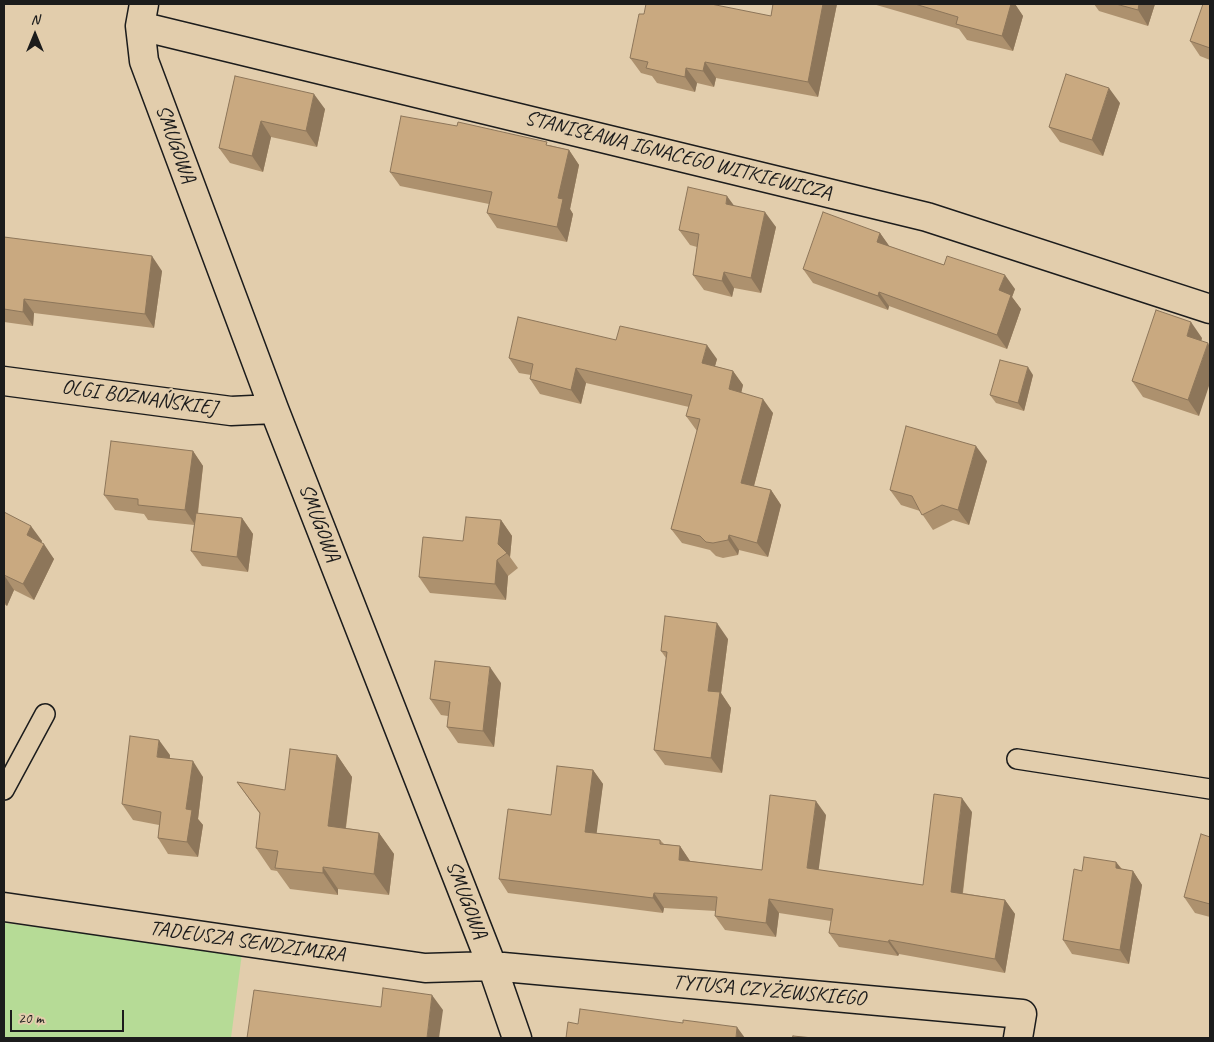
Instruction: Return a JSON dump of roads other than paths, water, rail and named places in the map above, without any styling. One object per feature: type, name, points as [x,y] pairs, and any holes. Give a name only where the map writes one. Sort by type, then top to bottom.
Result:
[{"type":"street","name":"STANISŁAWA IGNACEGO WITKIEWICZA","points":[[142,15],[927,217],[1210,310]]},
{"type":"street","name":"SMUGOWA","points":[[142,15],[144,61],[274,409],[492,966],[517,1038]]},
{"type":"street","name":"OLGI BOZNAŃSKIEJ","points":[[4,381],[232,411],[274,409]]},
{"type":"street","name":"TADEUSZA SENDZIMIRA","points":[[4,907],[425,968],[492,966]]},
{"type":"street","name":"TYTUSA CZYŻEWSKIEGO","points":[[492,966],[1022,1014],[1018,1038]]},
{"type":"lane","points":[[4,790],[45,714]]},
{"type":"lane","points":[[1017,759],[1210,789]]}]
